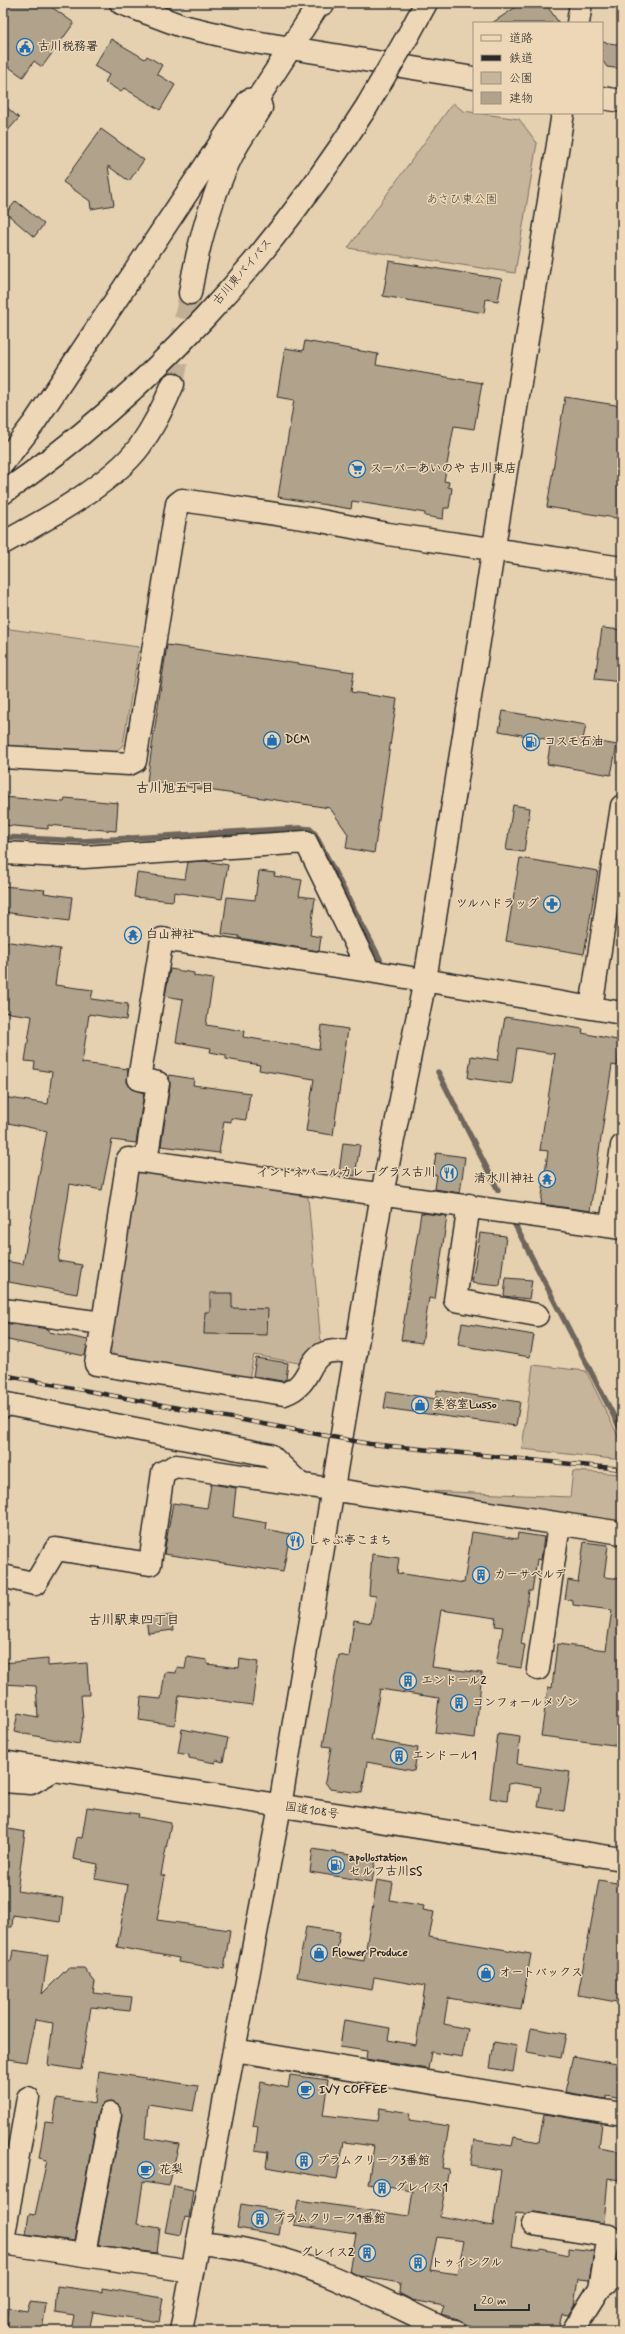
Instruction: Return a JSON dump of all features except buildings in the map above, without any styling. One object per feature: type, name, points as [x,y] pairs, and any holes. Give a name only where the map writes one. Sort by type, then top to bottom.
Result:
[{"type":"main road","points":[[121,3],[182,26],[290,49],[473,78]]},
{"type":"main road","name":"古川東バイパス","points":[[3,493],[75,439],[118,402],[201,319],[283,226],[340,147],[367,106],[426,3]]},
{"type":"main road","points":[[578,22],[581,3]]},
{"type":"main road","points":[[3,463],[34,422],[249,100],[258,98],[319,4]]},
{"type":"main road","points":[[190,293],[196,257],[210,207],[234,151],[261,108],[258,98]]},
{"type":"main road","points":[[603,98],[622,102]]},
{"type":"main road","points":[[181,2331],[280,1806],[382,1194],[425,980],[495,549],[563,114]]},
{"type":"main road","points":[[3,543],[58,510],[116,471],[139,447],[159,418],[173,384]]},
{"type":"main road","points":[[3,757],[129,764],[135,761],[177,504],[182,500],[622,568]]},
{"type":"main road","points":[[591,1008],[619,840],[622,806]]},
{"type":"main road","points":[[3,853],[84,857],[306,842],[369,971]]},
{"type":"main road","points":[[146,1161],[158,1083],[139,1079],[162,939],[425,980],[622,1013]]},
{"type":"main road","points":[[356,1353],[338,1349],[322,1354],[313,1361],[300,1385],[294,1391],[284,1394],[96,1364],[128,1159],[505,1210],[616,1227],[622,1146]]},
{"type":"main road","points":[[469,1205],[455,1300],[536,1315]]},
{"type":"main road","points":[[3,1310],[103,1323]]},
{"type":"main road","points":[[3,1407],[8,1404],[270,1455],[300,1484]]},
{"type":"main road","points":[[3,1576],[35,1584],[56,1549],[150,1564],[163,1472],[176,1466],[334,1488],[622,1534]]},
{"type":"main road","points":[[538,1670],[559,1524]]},
{"type":"main road","name":"国道108号","points":[[3,1762],[622,1859]]},
{"type":"main road","points":[[3,1781],[31,1783],[54,1770]]},
{"type":"main road","points":[[234,2050],[622,2114]]},
{"type":"main road","points":[[3,2240],[28,2098]]},
{"type":"main road","points":[[84,2254],[110,2114]]},
{"type":"main road","points":[[532,2224],[609,2236],[600,2288]]},
{"type":"main road","points":[[3,2243],[192,2271]]},
{"type":"main road","points":[[198,2243],[239,2246],[311,2268],[444,2329],[455,2331]]},
{"type":"main road","points":[[573,2331],[600,2288],[622,2271]]},
{"type":"green space","name":"あさひ東公園","points":[[453,103],[463,111],[473,112],[473,114],[519,119],[537,143],[515,273],[348,248]]},
{"type":"green space","points":[[3,628],[139,647],[123,745],[114,753],[3,745]]},
{"type":"green space","points":[[137,1168],[308,1197],[321,1345],[304,1364],[254,1355],[249,1379],[117,1358],[109,1349]]},
{"type":"green space","points":[[533,1365],[586,1371],[622,1444],[622,1460],[522,1449]]},
{"type":"green space","points":[[573,1471],[622,1474],[622,1527],[380,1489],[570,1497]]},
{"type":"waterway","points":[[3,837],[82,841],[300,828],[310,829],[315,834],[380,959]]},
{"type":"waterway","points":[[438,1072],[498,1190]]},
{"type":"waterway","points":[[513,1221],[622,1432]]},
{"type":"tunnel","points":[[173,384],[190,293]]},
{"type":"railway","points":[[3,1375],[370,1444],[622,1469]]},
{"type":"place","name":"古川税務署","points":[[25,47]]},
{"type":"place","name":"スーパーあいのや 古川東店","points":[[357,469]]},
{"type":"place","name":"DCM","points":[[272,740]]},
{"type":"place","name":"コスモ石油","points":[[531,742]]},
{"type":"place","name":"ツルハドラッグ","points":[[552,904]]},
{"type":"place","name":"白山神社","points":[[133,935]]},
{"type":"place","name":"インドネパールカレーグラス古川","points":[[449,1173]]},
{"type":"place","name":"清水川神社","points":[[547,1179]]},
{"type":"place","name":"美容室Lusso","points":[[420,1405]]},
{"type":"place","name":"しゃぶ亭こまち","points":[[295,1541]]},
{"type":"place","name":"カーサベルデ","points":[[481,1575]]},
{"type":"place","name":"エンドール2","points":[[408,1681]]},
{"type":"place","name":"コンフォールメゾン","points":[[459,1703]]},
{"type":"place","name":"エンドール1","points":[[399,1756]]},
{"type":"place","name":"apollostation セルフ古川SS","points":[[336,1865]]},
{"type":"place","name":"Flower Produce","points":[[319,1953]]},
{"type":"place","name":"オートバックス","points":[[486,1973]]},
{"type":"place","name":"IVY COFFEE","points":[[306,2090]]},
{"type":"place","name":"プラムクリーク3番館","points":[[304,2161]]},
{"type":"place","name":"花梨","points":[[146,2170]]},
{"type":"place","name":"グレイス1","points":[[382,2188]]},
{"type":"place","name":"プラムクリーク1番館","points":[[260,2219]]},
{"type":"place","name":"グレイス2","points":[[367,2253]]},
{"type":"place","name":"トゥインクル","points":[[418,2263]]},
{"type":"district","name":"古川旭五丁目","points":[[175,788]]},
{"type":"district","name":"古川駅東四丁目","points":[[134,1620]]}]
